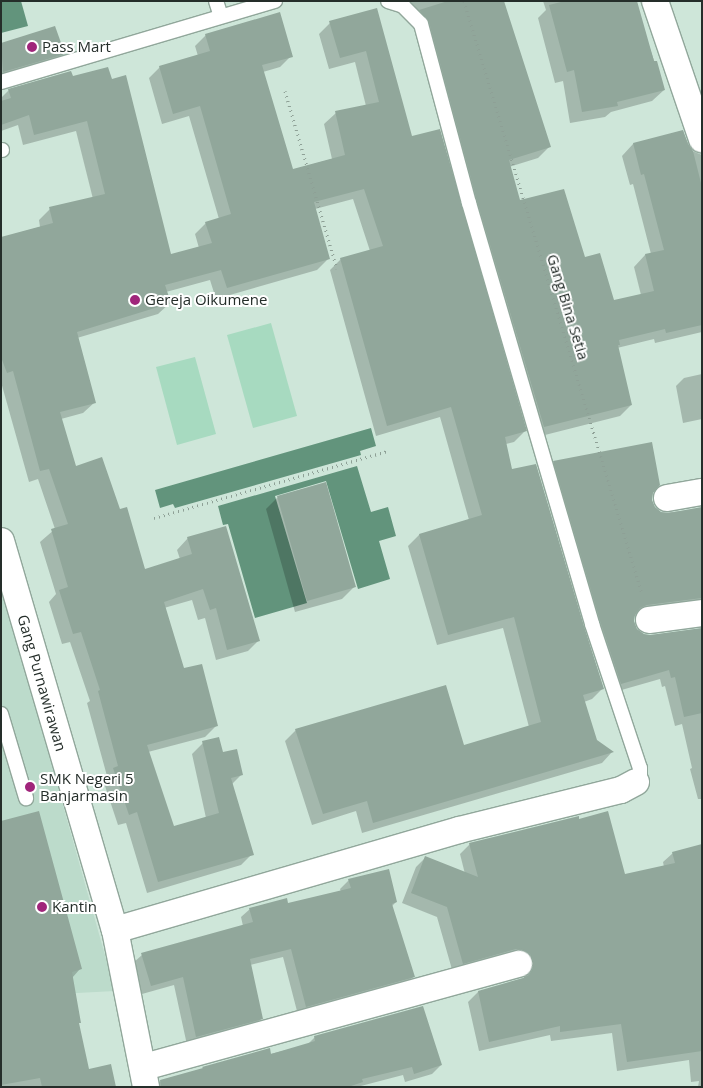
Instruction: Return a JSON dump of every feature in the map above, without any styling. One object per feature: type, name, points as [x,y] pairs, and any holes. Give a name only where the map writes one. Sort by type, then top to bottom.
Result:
[{"type":"street","points":[[655,1],[702,139]]},
{"type":"street","points":[[667,498],[702,492]]},
{"type":"street","name":"Gang Purnawirawan","points":[[1,541],[114,930],[145,1077]]},
{"type":"street","points":[[649,620],[702,613]]},
{"type":"street","points":[[114,930],[459,830],[620,790],[636,782]]},
{"type":"street","points":[[145,1077],[519,964]]},
{"type":"lane","points":[[216,1],[221,16]]},
{"type":"lane","points":[[1,82],[275,1]]},
{"type":"lane","points":[[388,1],[403,6],[421,24],[469,203],[590,614],[640,768],[640,776],[636,782]]},
{"type":"lane","points":[[1,714],[26,798]]},
{"type":"path","name":"Gang Bina Setia","points":[[464,1],[649,620]]},
{"type":"path","points":[[285,90],[337,269]]},
{"type":"path","points":[[154,518],[387,450]]},
{"type":"shaded area","points":[[1,1],[21,1],[28,26],[1,33]]},
{"type":"shaded area","points":[[271,323],[297,416],[253,428],[227,335]]},
{"type":"shaded area","points":[[195,357],[216,434],[177,445],[156,367]]},
{"type":"shaded area","points":[[371,428],[376,446],[360,451],[361,455],[175,508],[173,504],[160,508],[155,490]]},
{"type":"shaded area","points":[[357,466],[371,512],[388,507],[396,536],[379,541],[390,579],[358,589],[326,481],[275,496],[307,603],[255,618],[228,524],[223,525],[218,506]]},
{"type":"shaded area","name":"SMK Negeri 5 Banjarmasin","points":[[1,584],[115,991],[1,997]]},
{"type":"building","points":[[448,1],[504,1],[551,147],[509,160],[520,200],[564,189],[585,257],[600,253],[614,300],[654,291],[645,254],[664,250],[644,174],[641,175],[633,143],[683,130],[688,144],[693,151],[702,187],[702,325],[666,333],[665,329],[619,340],[620,345],[618,345],[632,405],[544,427],[477,201],[429,22],[419,10]]},
{"type":"building","points":[[565,1],[637,1],[654,61],[657,61],[665,90],[617,102],[618,106],[582,112],[574,70],[567,72],[549,5]]},
{"type":"building","points":[[377,8],[412,136],[440,129],[527,431],[505,437],[512,469],[536,464],[604,689],[583,695],[597,740],[614,752],[373,823],[367,801],[323,814],[295,729],[446,685],[464,745],[541,722],[514,617],[448,635],[419,534],[482,515],[451,407],[387,426],[340,258],[383,246],[364,189],[314,202],[330,259],[227,288],[221,270],[165,285],[171,303],[77,332],[96,403],[60,412],[76,466],[102,457],[120,509],[127,507],[145,569],[192,554],[187,537],[226,526],[260,641],[227,650],[216,608],[210,610],[203,589],[164,602],[184,668],[202,664],[218,726],[147,745],[174,826],[219,813],[202,741],[219,737],[223,752],[237,749],[243,775],[231,778],[254,855],[158,882],[137,812],[129,815],[113,768],[118,766],[98,691],[100,690],[81,632],[73,634],[59,590],[68,587],[51,529],[68,524],[49,469],[40,471],[13,371],[7,373],[1,357],[1,237],[53,223],[49,207],[105,194],[87,121],[34,135],[29,115],[1,125],[1,101],[11,98],[8,89],[71,71],[73,76],[108,67],[112,79],[126,75],[171,254],[212,243],[205,222],[231,214],[200,106],[173,114],[159,66],[210,51],[205,34],[280,12],[293,57],[262,65],[293,169],[345,155],[335,111],[379,102],[366,51],[340,58],[329,21]]},
{"type":"building","name":"Pass Mart","points":[[55,26],[65,54],[3,72],[1,43]]},
{"type":"building","points":[[652,442],[660,485],[653,493],[652,500],[655,507],[661,512],[669,513],[702,507],[702,598],[647,605],[640,608],[635,615],[634,621],[637,629],[644,634],[650,635],[702,628],[702,713],[684,717],[675,677],[671,678],[669,670],[621,684],[600,621],[553,461]]},
{"type":"building","points":[[326,482],[356,587],[307,601],[277,496]]},
{"type":"building","points":[[39,811],[82,969],[72,972],[81,1023],[79,1023],[89,1069],[111,1064],[116,1087],[42,1087],[40,1078],[1,1085],[1,821]]},
{"type":"building","points":[[608,811],[625,874],[675,863],[672,852],[702,844],[702,1051],[627,1062],[621,1024],[560,1032],[560,1026],[489,1042],[478,991],[529,975],[533,968],[533,960],[530,954],[516,949],[463,964],[447,907],[411,893],[425,856],[478,877],[469,843],[579,816],[579,819]]},
{"type":"building","points":[[389,869],[397,902],[392,904],[415,977],[306,1007],[291,949],[250,959],[263,1019],[196,1037],[183,977],[151,986],[141,953],[253,922],[249,908],[287,898],[288,903],[351,888],[348,879]]},
{"type":"building","points":[[423,1006],[442,1065],[414,1074],[412,1067],[362,1079],[363,1082],[348,1087],[161,1087],[160,1080],[202,1067],[270,1048],[271,1054],[315,1041],[314,1036]]},
{"type":"place","name":"Pass Mart","points":[[32,47]]},
{"type":"place","name":"Gereja Oikumene","points":[[135,300]]},
{"type":"place","name":"SMK Negeri 5 Banjarmasin","points":[[30,787]]},
{"type":"place","name":"Kantin","points":[[42,907]]}]
